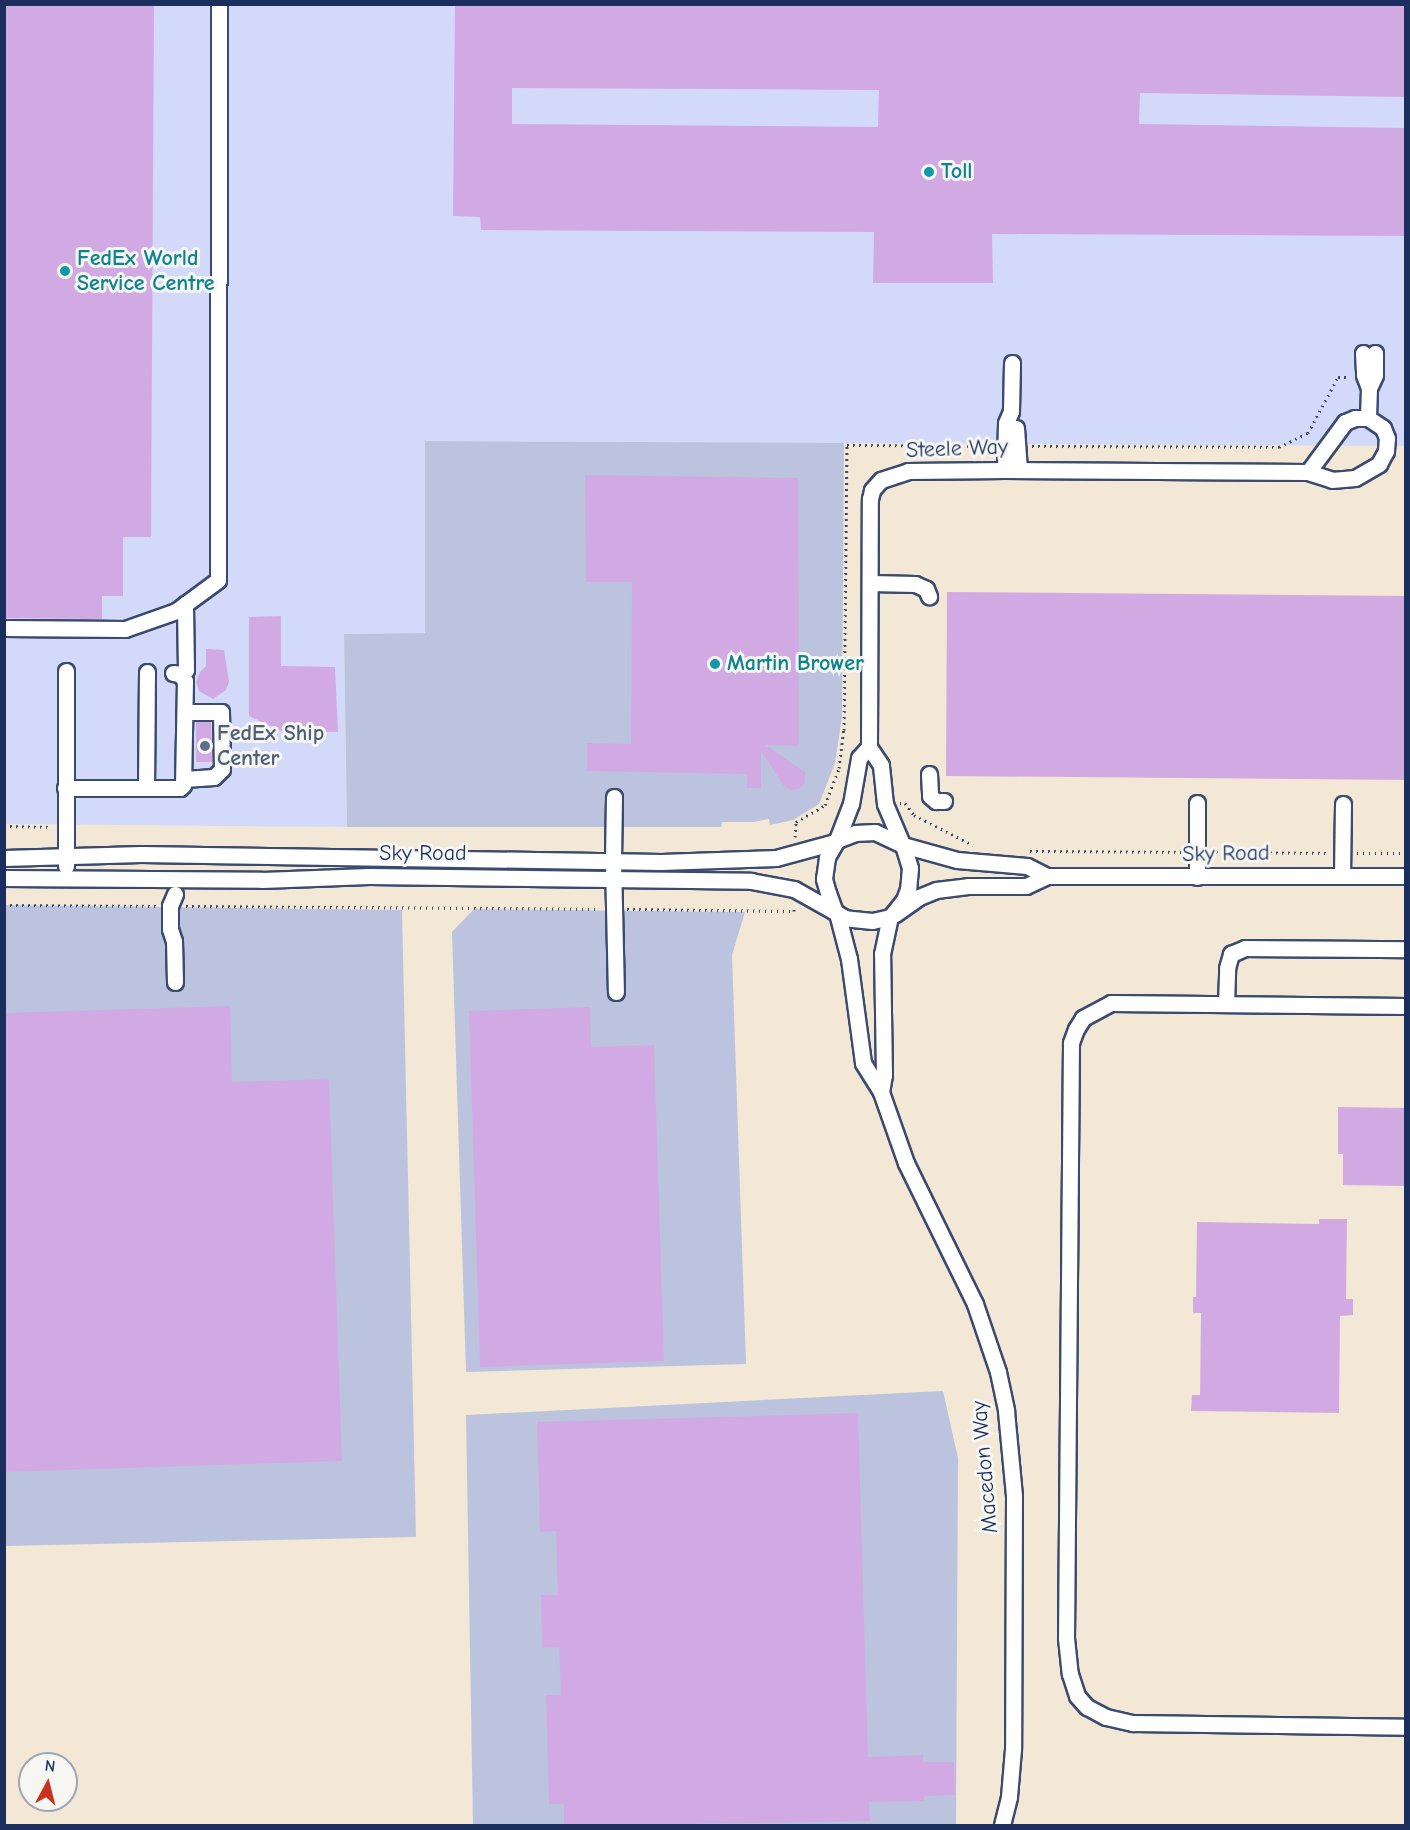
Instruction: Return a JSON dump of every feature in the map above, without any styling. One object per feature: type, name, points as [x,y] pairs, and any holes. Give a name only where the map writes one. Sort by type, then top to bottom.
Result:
[{"type":"street","points":[[4,628],[125,629],[176,611],[218,580],[219,4]]},
{"type":"street","points":[[1308,472],[1345,422],[1355,418],[1368,418],[1367,383],[1375,375],[1369,353]]},
{"type":"street","points":[[1012,363],[1011,411],[1006,423],[1011,446],[1012,470]]},
{"type":"street","name":"Steele Way","points":[[902,844],[885,804],[881,765],[868,747],[870,499],[872,490],[881,480],[908,471],[1012,470],[1308,472],[1332,480],[1355,478],[1379,464],[1386,451],[1387,438],[1383,428],[1368,418]]},
{"type":"street","points":[[870,584],[915,584],[926,589],[929,596]]},
{"type":"street","points":[[65,788],[180,788],[183,785],[185,681],[176,673],[186,669],[185,604]]},
{"type":"street","points":[[66,671],[66,879]]},
{"type":"street","points":[[146,788],[147,672]]},
{"type":"street","points":[[184,779],[214,777],[222,769],[221,712],[185,712]]},
{"type":"street","name":"Steele Way","points":[[836,841],[852,804],[859,758],[868,747]]},
{"type":"street","points":[[929,774],[930,796],[936,801],[944,801]]},
{"type":"street","points":[[614,797],[613,879],[616,992]]},
{"type":"street","points":[[1197,803],[1197,877]]},
{"type":"street","points":[[1342,876],[1343,804]]},
{"type":"street","points":[[875,832],[902,844],[910,879],[904,900],[893,916],[863,921],[836,913],[824,879],[827,857],[836,841],[855,833],[875,832]]},
{"type":"street","name":"Sky Road","points":[[4,858],[336,856],[613,862],[752,860],[795,854],[836,841]]},
{"type":"street","name":"Sky Road","points":[[902,844],[957,860],[1027,866],[1047,876]]},
{"type":"street","name":"Sky Road","points":[[4,878],[66,879],[174,896],[369,876],[750,881],[795,890],[836,913]]},
{"type":"street","name":"Sky Road","points":[[893,916],[919,897],[936,890],[968,886],[1026,886],[1047,876],[1406,876]]},
{"type":"street","points":[[174,896],[170,928],[174,941],[175,982]]},
{"type":"street","name":"Macedon Way","points":[[836,913],[849,959],[863,1064],[881,1092],[906,1163],[975,1304],[998,1372],[1006,1411],[1014,1496],[1013,1749],[1012,1771],[1002,1826]]},
{"type":"street","name":"Macedon Way","points":[[881,1092],[884,1075],[881,971],[893,916]]},
{"type":"street","points":[[1226,1004],[1227,968],[1231,954],[1245,948],[1406,949]]},
{"type":"street","points":[[1406,1006],[1111,1003],[1083,1018],[1071,1043],[1066,1638],[1070,1674],[1077,1696],[1087,1707],[1106,1717],[1133,1723],[1406,1726]]},
{"type":"path","points":[[795,854],[796,822],[826,801],[839,768],[844,730],[847,445],[1279,447],[1308,433],[1338,377],[1367,383]]},
{"type":"path","points":[[826,801],[852,804]]},
{"type":"path","points":[[885,804],[905,803],[914,815],[974,846],[983,847]]},
{"type":"path","points":[[4,826],[65,827]]},
{"type":"path","points":[[1022,850],[1406,853]]},
{"type":"path","points":[[4,905],[174,896],[614,909],[794,910],[795,890]]},
{"type":"shaded area","name":"Toll","points":[[5,5],[1405,5],[1405,446],[425,441],[425,633],[344,634],[347,827],[5,824]]},
{"type":"shaded area","points":[[425,441],[844,443],[842,717],[835,763],[819,804],[793,820],[770,825],[769,819],[753,822],[722,822],[721,827],[347,827],[344,634],[425,633]]},
{"type":"shaded area","points":[[4,905],[402,910],[416,1537],[5,1546]]},
{"type":"shaded area","points":[[474,909],[745,912],[732,955],[746,1364],[466,1372],[452,932]]},
{"type":"shaded area","points":[[943,1391],[958,1458],[956,1825],[473,1825],[466,1415]]},
{"type":"building","name":"FedEx World Service Centre","points":[[4,4],[154,4],[151,537],[123,537],[123,596],[102,596],[102,619],[4,618]]},
{"type":"building","name":"Toll","points":[[455,4],[1406,4],[1406,97],[1140,93],[1139,124],[1406,128],[1406,236],[992,234],[993,283],[873,283],[874,232],[481,230],[480,217],[453,216]],"holes":[[[512,88],[879,90],[878,127],[512,124]]]},
{"type":"building","name":"Martin Brower","points":[[585,475],[798,478],[799,746],[765,745],[805,772],[805,783],[799,789],[791,790],[784,786],[761,751],[761,788],[747,788],[747,774],[587,771],[587,743],[631,744],[632,582],[586,582]]},
{"type":"building","points":[[947,592],[1406,596],[1406,780],[946,776]]},
{"type":"building","points":[[281,616],[281,666],[335,667],[338,732],[281,731],[249,716],[249,617]]},
{"type":"building","points":[[206,649],[224,650],[229,682],[226,690],[213,699],[199,691],[196,682],[200,672],[206,666]]},
{"type":"building","name":"FedEx Ship Center","points":[[196,722],[211,722],[212,762],[196,762]]},
{"type":"building","points":[[230,1006],[232,1082],[329,1079],[342,1461],[4,1472],[4,1013]]},
{"type":"building","points":[[590,1007],[591,1047],[654,1045],[664,1361],[480,1367],[469,1011]]},
{"type":"building","points":[[1338,1107],[1406,1108],[1406,1186],[1343,1185],[1343,1154],[1338,1154]]},
{"type":"building","points":[[1319,1219],[1347,1219],[1346,1299],[1353,1299],[1353,1315],[1340,1316],[1339,1413],[1191,1411],[1192,1395],[1200,1395],[1201,1313],[1193,1313],[1193,1297],[1196,1297],[1197,1222],[1319,1224]]},
{"type":"building","points":[[858,1413],[868,1757],[923,1755],[923,1762],[954,1762],[955,1795],[924,1796],[924,1801],[869,1802],[870,1821],[564,1826],[564,1804],[549,1804],[546,1695],[561,1695],[559,1647],[542,1648],[541,1595],[558,1595],[556,1531],[540,1532],[537,1422]]},
{"type":"place","name":"Toll","points":[[929,172]]},
{"type":"place","name":"FedEx World Service Centre","points":[[65,271]]},
{"type":"place","name":"Martin Brower","points":[[715,664]]},
{"type":"place","name":"FedEx Ship Center","points":[[205,746]]}]
